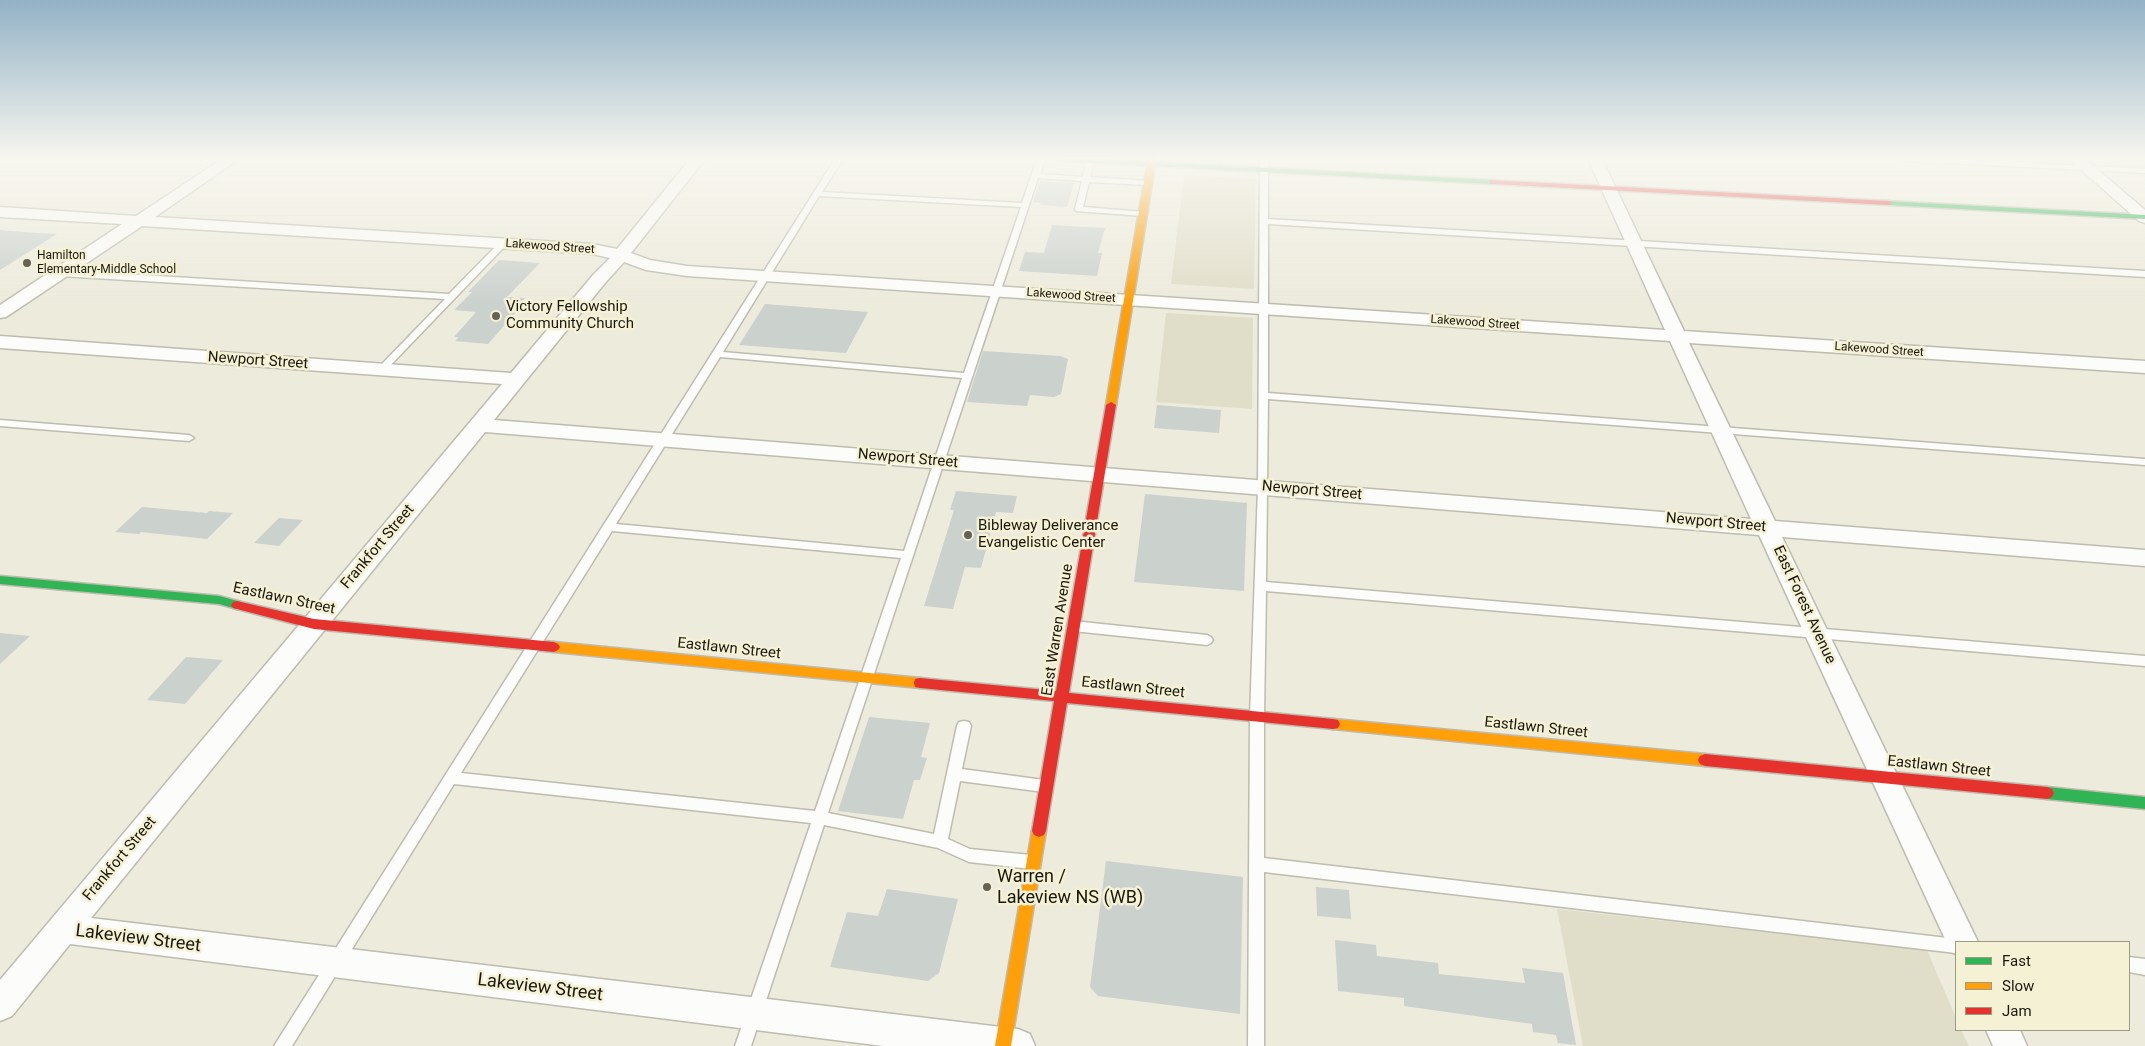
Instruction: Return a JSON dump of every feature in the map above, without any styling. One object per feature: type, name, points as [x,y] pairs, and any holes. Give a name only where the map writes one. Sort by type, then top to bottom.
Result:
[{"type":"street","points":[[0,313],[158,208]]},
{"type":"street","name":"Frankfort Street","points":[[5,990],[62,930],[659,208]]},
{"type":"street","name":"East Warren Avenue","points":[[1008,1045],[1034,863],[1144,208]]},
{"type":"street","name":"East Forest Avenue","points":[[1618,208],[1679,336],[1720,431],[1962,941]]},
{"type":"street","points":[[1968,208],[2144,217]]},
{"type":"street","points":[[2133,208],[2144,217]]},
{"type":"street","name":"Lakewood Street","points":[[0,212],[592,248],[621,255],[646,265],[687,271],[2145,367]]},
{"type":"street","name":"Newport Street","points":[[0,342],[516,379]]},
{"type":"street","name":"Newport Street","points":[[479,425],[2145,558]]},
{"type":"street","name":"Eastlawn Street","points":[[0,580],[219,600],[314,624],[2145,803]]},
{"type":"street","name":"Lakeview Street","points":[[62,930],[1008,1045]]},
{"type":"street","points":[[2003,1031],[2010,1046]]},
{"type":"lane","points":[[282,1046],[808,208]]},
{"type":"lane","points":[[743,1046],[1024,208]]},
{"type":"lane","points":[[1080,208],[1143,214]]},
{"type":"lane","points":[[1256,1046],[1257,716],[1263,488],[1263,208]]},
{"type":"lane","points":[[1263,221],[2145,274]]},
{"type":"lane","points":[[381,370],[504,243]]},
{"type":"lane","points":[[60,273],[451,297]]},
{"type":"lane","points":[[716,354],[968,376]]},
{"type":"lane","points":[[1262,396],[2145,462]]},
{"type":"lane","points":[[0,423],[190,438]]},
{"type":"lane","points":[[608,528],[908,555]]},
{"type":"lane","points":[[1260,586],[2145,661]]},
{"type":"lane","points":[[1073,626],[1207,640]]},
{"type":"lane","points":[[940,842],[964,726]]},
{"type":"lane","points":[[954,774],[1047,787]]},
{"type":"lane","points":[[450,778],[820,818],[940,842],[969,855],[1034,863]]},
{"type":"lane","points":[[1256,864],[1955,946]]},
{"type":"lane","points":[[2130,965],[2145,967]]},
{"type":"shaded area","points":[[1180,208],[1255,208],[1254,289],[1171,284]]},
{"type":"shaded area","points":[[1166,313],[1253,318],[1252,409],[1156,402]]},
{"type":"shaded area","points":[[1557,909],[1927,950],[1955,1016],[1955,1031],[1962,1031],[1969,1046],[1583,1046]]},
{"type":"building","points":[[1052,225],[1105,228],[1098,253],[1102,253],[1097,276],[1019,271],[1025,252],[1044,253]]},
{"type":"building","points":[[0,230],[23,232],[57,234],[0,270]]},
{"type":"building","points":[[499,260],[540,263],[507,297],[525,298],[521,303],[524,303],[488,344],[455,341],[459,337],[454,337],[476,312],[454,310],[472,292],[468,292]]},
{"type":"building","points":[[765,304],[868,312],[846,353],[739,345]]},
{"type":"building","points":[[983,351],[1060,356],[1068,359],[1061,394],[1054,397],[1030,395],[1027,406],[967,402]]},
{"type":"building","points":[[1157,405],[1221,410],[1219,433],[1154,428]]},
{"type":"building","name":"Bibleway Deliverance Evangelistic Center","points":[[956,491],[1017,496],[1013,513],[996,512],[981,568],[965,567],[953,609],[924,606],[954,510],[950,510]]},
{"type":"building","points":[[1145,494],[1247,503],[1244,591],[1134,582]]},
{"type":"building","points":[[142,507],[207,513],[209,511],[233,513],[207,539],[141,532],[139,534],[115,532]]},
{"type":"building","points":[[279,518],[303,520],[279,546],[254,543]]},
{"type":"building","points":[[0,633],[30,636],[0,664]]},
{"type":"building","points":[[186,657],[223,660],[185,704],[147,700]]},
{"type":"building","points":[[869,717],[930,723],[921,757],[927,758],[920,780],[914,780],[903,819],[838,811]]},
{"type":"building","points":[[1106,861],[1243,877],[1240,1014],[1098,996],[1090,987]]},
{"type":"building","points":[[1316,887],[1349,890],[1351,919],[1317,916]]},
{"type":"building","points":[[887,889],[958,899],[939,973],[928,981],[830,967],[847,912],[878,916]]},
{"type":"building","points":[[1335,940],[1376,945],[1377,956],[1438,963],[1439,974],[1525,983],[1522,968],[1563,973],[1576,1045],[1558,1043],[1556,1035],[1533,1032],[1532,1024],[1404,1006],[1404,998],[1338,991]]},
{"type":"traffic: fast","points":[[1977,208],[2145,217]]},
{"type":"traffic: fast","points":[[0,580],[219,600],[237,605]]},
{"type":"traffic: fast","points":[[2047,793],[2145,803]]},
{"type":"traffic: slow","points":[[1111,405],[1144,208]]},
{"type":"traffic: slow","points":[[554,647],[920,683]]},
{"type":"traffic: slow","points":[[1333,724],[1705,760]]},
{"type":"traffic: slow","points":[[1003,1046],[1039,831]]},
{"type":"traffic: jam","points":[[1039,831],[1111,405]]},
{"type":"traffic: jam","points":[[237,605],[314,624],[554,647]]},
{"type":"traffic: jam","points":[[920,683],[1333,724]]},
{"type":"traffic: jam","points":[[1705,760],[2047,793]]},
{"type":"place","name":"Hamilton Elementary-Middle School","points":[[27,263]]},
{"type":"place","name":"Victory Fellowship Community Church","points":[[496,316]]},
{"type":"place","name":"Bibleway Deliverance Evangelistic Center","points":[[968,535]]},
{"type":"place","name":"Warren / Lakeview NS (WB)","points":[[987,887]]}]
